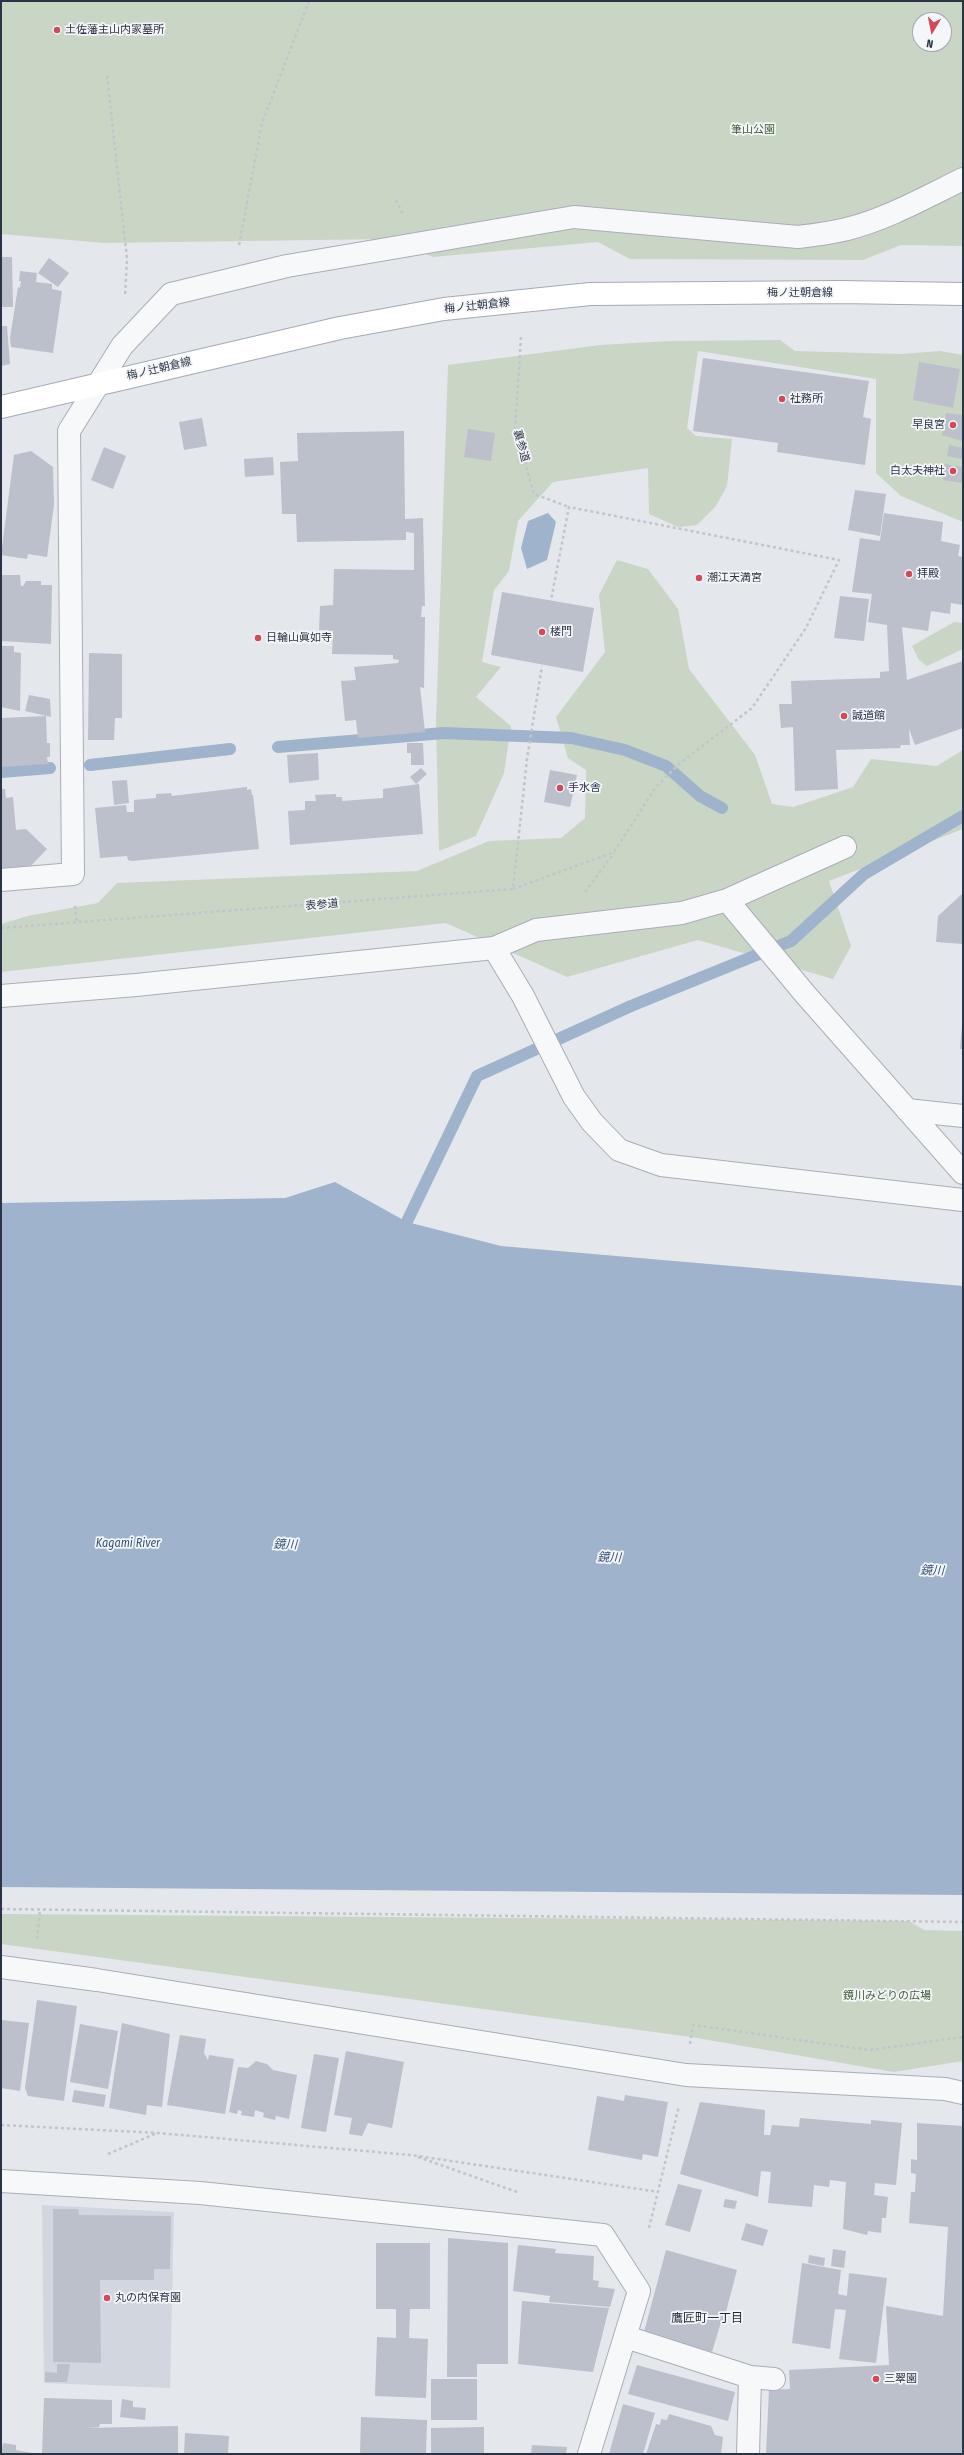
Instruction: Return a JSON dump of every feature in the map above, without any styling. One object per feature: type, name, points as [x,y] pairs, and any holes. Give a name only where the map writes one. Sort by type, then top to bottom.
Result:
[{"type":"main road","name":"梅ノ辻朝倉線","points":[[1,407],[98,383],[340,328],[444,308],[590,294],[840,292],[963,294]]},
{"type":"street","points":[[1,880],[73,874],[69,431],[122,346],[171,294],[287,266],[574,217],[798,237],[823,234],[848,229],[888,214],[963,179]]},
{"type":"street","points":[[1,996],[136,985],[494,948],[536,930],[682,913],[727,900],[845,847]]},
{"type":"street","points":[[727,900],[805,994],[963,1173]]},
{"type":"street","points":[[494,948],[523,996],[574,1097],[592,1122],[619,1150],[660,1165],[963,1200]]},
{"type":"street","points":[[907,1110],[963,1116]]},
{"type":"street","points":[[1,1967],[97,1980],[686,2075],[957,2089]]},
{"type":"street","points":[[1,2181],[200,2193],[603,2235],[639,2291],[589,2454]]},
{"type":"street","points":[[626,2337],[750,2377],[774,2379]]},
{"type":"street","points":[[748,2454],[750,2377]]},
{"type":"path","points":[[232,279],[262,123],[309,1]]},
{"type":"path","points":[[107,76],[127,259],[122,346]]},
{"type":"path","name":"裏参道","points":[[521,337],[515,429],[534,494],[569,507]]},
{"type":"path","points":[[552,600],[569,507]]},
{"type":"path","name":"表参道","points":[[1,928],[513,889],[614,852],[656,786],[679,764],[752,708],[806,628],[839,560],[569,507]]},
{"type":"path","points":[[513,889],[527,759],[542,666]]},
{"type":"path","points":[[1,1909],[963,1922]]},
{"type":"path","points":[[649,2228],[660,2192],[686,2075],[693,2024],[870,2050],[963,2037]]},
{"type":"path","points":[[1,2125],[158,2133],[411,2155],[660,2192]]},
{"type":"path","points":[[107,2154],[158,2133]]},
{"type":"path","points":[[411,2155],[521,2194]]},
{"type":"shaded area","name":"丸の内保育園","points":[[42,2205],[174,2212],[170,2388],[44,2383]]},
{"type":"green space","name":"筆山公園","points":[[1,1],[963,1],[963,246],[901,245],[863,260],[630,259],[598,242],[433,257],[388,239],[104,243],[1,234]]},
{"type":"green space","points":[[780,340],[795,351],[901,354],[940,351],[963,355],[963,522],[901,496],[876,473],[876,379],[698,351],[687,428],[696,436],[732,439],[727,486],[716,506],[697,525],[678,527],[649,514],[648,468],[553,482],[518,521],[509,571],[494,590],[482,662],[501,667],[476,697],[511,726],[504,773],[476,836],[439,851],[436,723],[448,365],[600,345],[670,341]]},
{"type":"green space","points":[[617,560],[648,569],[678,609],[689,669],[755,755],[772,804],[793,807],[853,787],[871,759],[937,766],[963,750],[963,829],[829,881],[851,946],[833,979],[698,940],[567,977],[446,923],[1,972],[1,924],[28,916],[98,903],[117,883],[417,871],[489,841],[561,838],[585,818],[586,770],[568,758],[556,717],[605,652],[599,595]]},
{"type":"green space","points":[[954,622],[963,623],[963,649],[927,666],[919,660],[912,646]]},
{"type":"green space","name":"鏡川みどりの広場","points":[[1,1914],[909,1921],[924,1930],[963,1931],[963,2061],[894,2072],[691,2037],[1,1944]]},
{"type":"water","points":[[548,513],[556,522],[547,560],[527,569],[521,548],[528,521]]},
{"type":"water","points":[[335,1182],[407,1222],[501,1246],[963,1286],[963,1895],[1,1887],[1,1203],[285,1198]]},
{"type":"building","points":[[1,257],[12,257],[13,307],[1,307]]},
{"type":"building","points":[[49,258],[69,273],[58,287],[38,273]]},
{"type":"building","points":[[20,271],[37,273],[36,282],[52,284],[52,289],[62,291],[53,353],[11,347],[10,338],[18,287],[20,288],[21,281],[19,281]]},
{"type":"building","points":[[1,326],[7,326],[10,364],[1,366]]},
{"type":"building","name":"社務所","points":[[703,358],[869,381],[863,417],[871,419],[865,465],[777,452],[778,443],[693,431]]},
{"type":"building","points":[[919,362],[960,369],[953,408],[913,400]]},
{"type":"building","name":"早良宮","points":[[946,413],[963,415],[963,441],[942,435]]},
{"type":"building","points":[[202,418],[207,446],[184,450],[179,422]]},
{"type":"building","points":[[468,429],[495,433],[491,461],[464,457]]},
{"type":"building","points":[[404,431],[405,519],[423,518],[425,606],[422,606],[421,617],[425,617],[424,688],[420,687],[425,732],[358,738],[356,720],[345,721],[341,681],[356,680],[354,667],[398,663],[399,660],[393,659],[393,655],[332,654],[333,631],[319,630],[320,606],[333,605],[334,569],[414,570],[414,533],[406,532],[406,540],[297,542],[296,514],[282,514],[280,462],[298,461],[297,433]]},
{"type":"building","points":[[949,445],[963,448],[962,459],[947,456]]},
{"type":"building","points":[[104,447],[126,456],[113,489],[91,480]]},
{"type":"building","points":[[31,451],[53,467],[54,505],[47,557],[28,554],[27,559],[1,555],[14,455]]},
{"type":"building","points":[[273,457],[274,475],[245,477],[244,459]]},
{"type":"building","name":"白太夫神社","points":[[945,464],[963,467],[962,483],[943,480]]},
{"type":"building","points":[[855,490],[886,494],[880,536],[848,530]]},
{"type":"building","points":[[884,513],[943,522],[941,541],[960,545],[958,556],[963,557],[963,605],[951,603],[950,614],[931,611],[928,631],[902,627],[907,680],[963,661],[963,728],[915,745],[909,729],[910,745],[901,745],[900,748],[836,750],[838,789],[795,791],[793,727],[781,728],[779,704],[792,704],[791,681],[880,678],[880,672],[889,671],[887,625],[868,622],[872,594],[852,592],[860,538],[880,541]]},
{"type":"building","points":[[1,575],[20,575],[21,586],[23,586],[26,581],[41,581],[41,585],[52,585],[51,644],[1,641]]},
{"type":"building","name":"楼門","points":[[502,592],[594,608],[583,672],[491,655]]},
{"type":"building","points":[[840,596],[869,599],[864,641],[834,638]]},
{"type":"building","points":[[1,646],[14,646],[14,652],[21,653],[20,711],[1,707]]},
{"type":"building","points":[[89,653],[122,654],[122,718],[115,718],[114,740],[88,740]]},
{"type":"building","points":[[29,695],[50,699],[51,717],[25,711]]},
{"type":"building","points":[[46,716],[47,743],[50,743],[50,757],[47,757],[48,764],[1,767],[1,718]]},
{"type":"building","points":[[407,743],[423,743],[424,765],[411,765],[411,753],[407,753]]},
{"type":"building","points":[[318,753],[319,780],[289,783],[287,755]]},
{"type":"building","points":[[421,768],[427,774],[416,784],[410,777]]},
{"type":"building","name":"手水舎","points":[[550,770],[577,775],[570,807],[544,802]]},
{"type":"building","points":[[127,780],[129,803],[114,805],[112,781]]},
{"type":"building","points":[[419,784],[423,834],[290,845],[288,811],[305,810],[305,801],[316,801],[315,795],[336,794],[336,797],[342,797],[342,801],[383,798],[383,789]]},
{"type":"building","points":[[247,787],[247,790],[251,789],[253,795],[259,849],[132,861],[128,860],[127,856],[100,858],[95,808],[126,805],[127,812],[134,812],[134,800],[156,798],[156,794],[171,793],[172,796]]},
{"type":"building","points":[[1,789],[5,789],[6,798],[13,797],[16,830],[26,829],[47,849],[27,870],[1,870]]},
{"type":"building","points":[[963,893],[963,944],[936,942],[938,916]]},
{"type":"building","points":[[962,1025],[963,1049],[960,1049]]},
{"type":"building","points":[[37,2000],[77,2006],[64,2101],[28,2096],[25,2088]]},
{"type":"building","points":[[1,2020],[29,2023],[20,2091],[1,2088]]},
{"type":"building","points":[[122,2023],[170,2034],[162,2107],[147,2105],[146,2115],[109,2108]]},
{"type":"building","points":[[80,2024],[118,2031],[108,2089],[70,2082]]},
{"type":"building","points":[[180,2035],[206,2039],[204,2053],[208,2060],[209,2055],[234,2059],[225,2114],[167,2105]]},
{"type":"building","points":[[346,2051],[404,2062],[392,2128],[368,2123],[362,2136],[349,2134],[352,2118],[334,2115]]},
{"type":"building","points":[[314,2054],[339,2058],[326,2132],[301,2128]]},
{"type":"building","points":[[256,2061],[267,2064],[273,2070],[297,2075],[289,2119],[276,2116],[275,2120],[263,2117],[264,2113],[255,2110],[254,2117],[241,2115],[242,2111],[238,2110],[237,2114],[229,2112],[238,2067],[248,2068]]},
{"type":"building","points":[[74,2090],[106,2095],[104,2107],[72,2102]]},
{"type":"building","points":[[625,2095],[668,2102],[658,2157],[643,2154],[642,2160],[588,2150],[597,2096],[624,2101]]},
{"type":"building","points":[[700,2102],[765,2110],[764,2135],[770,2135],[772,2125],[799,2127],[800,2118],[871,2124],[871,2120],[902,2123],[896,2185],[875,2183],[874,2195],[888,2197],[886,2218],[882,2218],[881,2233],[868,2231],[867,2235],[843,2229],[846,2182],[830,2180],[829,2187],[814,2185],[812,2207],[768,2203],[771,2172],[761,2171],[758,2197],[680,2174]]},
{"type":"building","name":"三翠園","points":[[917,2123],[963,2126],[963,2454],[766,2454],[769,2390],[790,2389],[789,2370],[889,2365],[886,2306],[943,2316],[948,2227],[909,2223],[911,2192],[915,2192],[916,2174],[911,2173],[911,2159],[917,2160]]},
{"type":"building","points":[[678,2184],[702,2190],[690,2232],[665,2225]]},
{"type":"building","points":[[725,2199],[737,2201],[735,2209],[723,2207]]},
{"type":"building","points":[[53,2209],[78,2209],[79,2215],[171,2216],[170,2269],[154,2269],[154,2280],[100,2280],[101,2363],[53,2362]]},
{"type":"building","points":[[746,2223],[768,2230],[763,2246],[741,2240]]},
{"type":"building","points":[[448,2238],[508,2243],[508,2364],[477,2364],[477,2377],[447,2377]]},
{"type":"building","points":[[376,2243],[430,2243],[430,2309],[410,2309],[409,2338],[428,2339],[426,2398],[375,2396],[377,2337],[396,2338],[396,2309],[376,2309]]},
{"type":"building","points":[[518,2245],[556,2249],[555,2253],[594,2256],[593,2280],[599,2281],[598,2287],[615,2289],[610,2307],[549,2302],[550,2296],[513,2291]]},
{"type":"building","points":[[833,2249],[846,2251],[844,2268],[831,2266]]},
{"type":"building","points":[[666,2250],[737,2270],[723,2323],[721,2322],[712,2352],[644,2332]]},
{"type":"building","points":[[809,2255],[825,2258],[824,2266],[808,2263]]},
{"type":"building","points":[[802,2263],[841,2270],[838,2294],[847,2296],[849,2273],[887,2278],[876,2363],[839,2359],[846,2310],[835,2309],[830,2349],[792,2343]]},
{"type":"building","points":[[522,2301],[609,2308],[593,2372],[518,2364]]},
{"type":"building","points":[[57,2364],[70,2364],[67,2382],[45,2382],[45,2372],[57,2373]]},
{"type":"building","points":[[637,2365],[735,2392],[728,2421],[628,2394]]},
{"type":"building","points":[[431,2379],[477,2379],[477,2420],[431,2420]]},
{"type":"building","points":[[44,2398],[112,2400],[112,2424],[100,2424],[99,2427],[85,2428],[178,2426],[178,2454],[42,2454]]},
{"type":"building","points":[[122,2399],[133,2401],[133,2407],[146,2408],[145,2420],[120,2417]]},
{"type":"building","points":[[623,2404],[655,2413],[643,2454],[609,2454]]},
{"type":"building","points":[[669,2414],[711,2426],[715,2435],[723,2437],[721,2454],[646,2454],[656,2424],[660,2425],[661,2419],[667,2420]]},
{"type":"building","points":[[361,2417],[427,2420],[426,2454],[360,2454]]},
{"type":"building","points":[[484,2427],[484,2454],[431,2454],[431,2428]]},
{"type":"building","points":[[185,2433],[229,2436],[228,2454],[184,2454]]},
{"type":"building","points":[[3,2443],[16,2445],[16,2450],[37,2454],[1,2454]]},
{"type":"building","points":[[532,2445],[567,2447],[566,2454],[531,2454]]},
{"type":"waterway","points":[[278,747],[444,733],[571,738],[625,750],[666,766],[700,796],[722,808]]},
{"type":"waterway","points":[[90,765],[230,749]]},
{"type":"waterway","points":[[1,772],[50,768]]},
{"type":"waterway","points":[[400,1236],[477,1076],[631,1006],[791,941],[864,874],[963,816]]},
{"type":"place","name":"土佐藩主山内家墓所","points":[[57,30]]},
{"type":"place","name":"社務所","points":[[782,399]]},
{"type":"place","name":"早良宮","points":[[953,425]]},
{"type":"place","name":"白太夫神社","points":[[953,471]]},
{"type":"place","name":"拝殿","points":[[909,574]]},
{"type":"place","name":"潮江天満宮","points":[[699,578]]},
{"type":"place","name":"楼門","points":[[542,632]]},
{"type":"place","name":"日輪山眞如寺","points":[[258,638]]},
{"type":"place","name":"誠道館","points":[[844,716]]},
{"type":"place","name":"手水舎","points":[[560,788]]},
{"type":"place","name":"丸の内保育園","points":[[107,2298]]},
{"type":"place","name":"三翠園","points":[[876,2379]]},
{"type":"district","name":"鷹匠町一丁目","points":[[707,2319]]},
{"type":"water label","name":"Kagami River","points":[[128,1544]]},
{"type":"water label","name":"鏡川","points":[[285,1545]]},
{"type":"water label","name":"鏡川","points":[[609,1558]]},
{"type":"water label","name":"鏡川","points":[[932,1571]]}]
